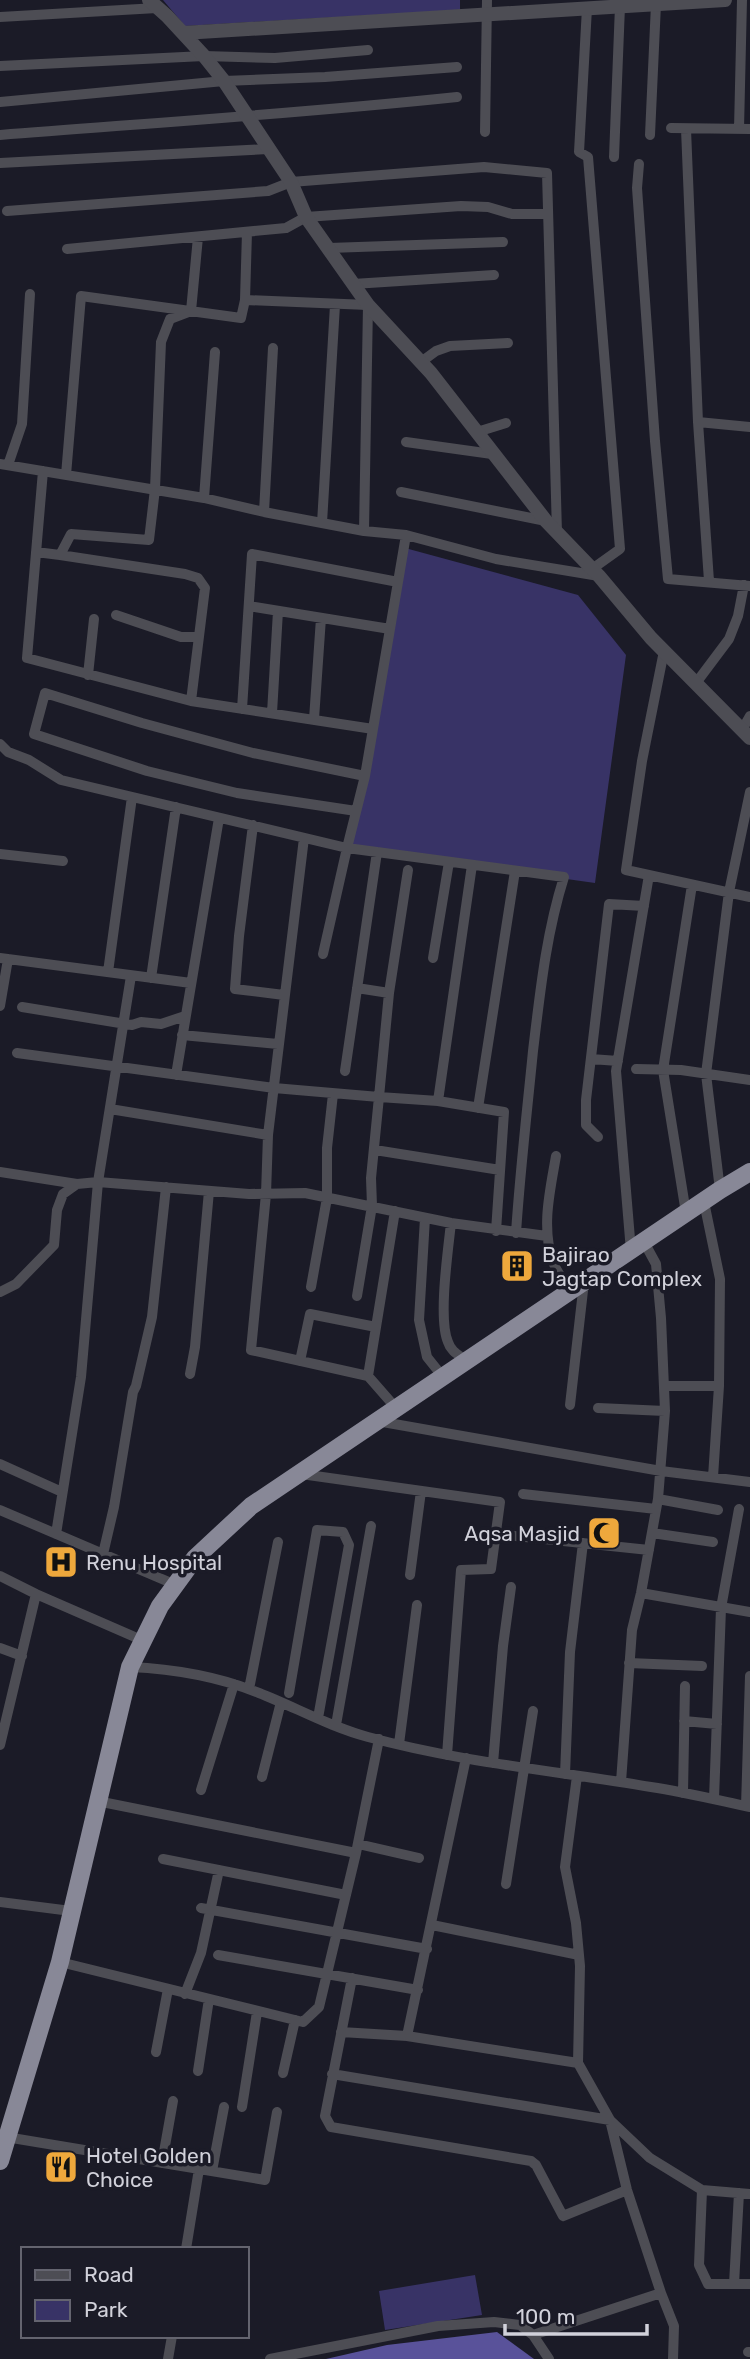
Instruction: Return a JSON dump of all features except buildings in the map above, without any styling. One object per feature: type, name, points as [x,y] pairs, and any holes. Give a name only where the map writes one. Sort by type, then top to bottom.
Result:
[{"type":"highway","points":[[0,2161],[60,1962],[130,1667],[160,1606],[195,1558],[251,1506],[750,1172]]},
{"type":"street","points":[[184,33],[486,7],[587,8],[725,0]]},
{"type":"street","points":[[671,128],[745,129],[742,0]]},
{"type":"street","points":[[0,17],[153,4],[184,33],[224,81],[291,182],[306,217],[368,305],[421,362],[546,521],[664,651],[746,734]]},
{"type":"street","points":[[650,135],[656,4]]},
{"type":"street","points":[[614,157],[621,6]]},
{"type":"street","points":[[485,132],[486,7]]},
{"type":"street","points":[[587,8],[579,152],[588,157],[620,549],[595,573]]},
{"type":"street","points":[[0,66],[204,55],[275,58],[369,50]]},
{"type":"street","points":[[0,102],[224,81],[457,67]]},
{"type":"street","points":[[0,135],[339,110],[457,97]]},
{"type":"street","points":[[685,128],[698,422],[709,582]]},
{"type":"street","points":[[0,163],[268,149]]},
{"type":"street","points":[[639,164],[637,188],[648,355],[668,579],[747,585],[729,639],[696,683]]},
{"type":"street","points":[[7,211],[268,191],[291,182],[484,167],[547,173],[557,533]]},
{"type":"street","points":[[67,249],[286,228],[306,217],[461,206],[488,207],[512,214],[548,214]]},
{"type":"street","points":[[66,475],[81,296],[241,318],[245,300],[247,232]]},
{"type":"street","points":[[191,311],[198,237]]},
{"type":"street","points":[[329,248],[503,242]]},
{"type":"street","points":[[353,284],[494,275]]},
{"type":"street","points":[[30,294],[22,424],[4,464],[204,498],[364,531],[406,535],[495,559],[595,573]]},
{"type":"street","points":[[245,300],[368,305]]},
{"type":"street","points":[[321,523],[335,305]]},
{"type":"street","points":[[364,531],[368,305]]},
{"type":"street","points":[[60,555],[71,534],[149,540],[155,489],[160,342],[170,319],[191,311]]},
{"type":"street","points":[[421,362],[436,351],[450,346],[508,343]]},
{"type":"street","points":[[264,512],[273,348]]},
{"type":"street","points":[[204,498],[215,352]]},
{"type":"street","points":[[698,422],[750,428]]},
{"type":"street","points":[[477,432],[506,423]]},
{"type":"street","points":[[406,442],[492,454]]},
{"type":"street","points":[[43,471],[27,658],[191,701],[373,729]]},
{"type":"street","points":[[401,492],[546,521]]},
{"type":"street","points":[[323,954],[365,776],[406,535]]},
{"type":"street","points":[[36,552],[185,574],[198,579],[205,588],[191,701]]},
{"type":"street","points":[[242,709],[252,554],[398,582]]},
{"type":"street","points":[[249,606],[390,629]]},
{"type":"street","points":[[272,713],[278,611]]},
{"type":"street","points":[[116,615],[181,637],[199,637]]},
{"type":"street","points":[[314,719],[321,618]]},
{"type":"street","points":[[88,675],[94,619]]},
{"type":"street","points":[[664,651],[642,761],[626,870],[750,897]]},
{"type":"street","points":[[356,811],[237,793],[160,775],[34,734],[46,693],[253,753],[365,776]]},
{"type":"street","points":[[746,734],[750,716]]},
{"type":"street","points":[[0,744],[8,752],[29,760],[61,780],[219,818],[348,848],[564,877],[554,914],[538,1006],[516,1233]]},
{"type":"street","points":[[720,1190],[706,1074],[729,892],[750,792]]},
{"type":"street","points":[[107,972],[132,797]]},
{"type":"street","points":[[151,978],[176,807]]},
{"type":"street","points":[[176,1075],[219,818]]},
{"type":"street","points":[[253,825],[235,989],[284,995]]},
{"type":"street","points":[[304,838],[268,1135],[266,1194],[251,1350],[368,1376],[396,1408]]},
{"type":"street","points":[[345,1071],[377,852]]},
{"type":"street","points":[[0,854],[63,861]]},
{"type":"street","points":[[433,958],[449,862]]},
{"type":"street","points":[[438,1101],[472,865]]},
{"type":"street","points":[[357,1296],[372,1206],[371,1178],[389,993],[408,870]]},
{"type":"street","points":[[478,1108],[515,871]]},
{"type":"street","points":[[621,1782],[632,1630],[657,1504],[665,1411],[662,1318],[656,1264],[638,1246],[616,1071],[649,875]]},
{"type":"street","points":[[686,1213],[663,1070],[692,885]]},
{"type":"street","points":[[598,1137],[586,1125],[586,1100],[609,904],[643,906]]},
{"type":"street","points":[[0,1006],[4,959],[191,984]]},
{"type":"street","points":[[56,1534],[80,1377],[98,1182],[131,975]]},
{"type":"street","points":[[357,988],[389,993]]},
{"type":"street","points":[[22,1007],[132,1025],[141,1021],[161,1024],[186,1016]]},
{"type":"street","points":[[182,1035],[278,1044]]},
{"type":"street","points":[[18,1053],[274,1088],[438,1101],[504,1112],[496,1231]]},
{"type":"street","points":[[591,1059],[618,1061]]},
{"type":"street","points":[[636,1069],[750,1080]]},
{"type":"street","points":[[311,1287],[327,1198],[327,1148],[333,1094]]},
{"type":"street","points":[[110,1109],[268,1135]]},
{"type":"street","points":[[375,1150],[500,1170]]},
{"type":"street","points":[[556,1156],[546,1219],[547,1237],[554,1265],[577,1287],[570,1405]]},
{"type":"street","points":[[0,1172],[77,1184],[98,1182],[209,1191],[305,1194],[496,1231],[547,1237]]},
{"type":"street","points":[[0,1292],[16,1284],[54,1245],[57,1210],[63,1194],[77,1184]]},
{"type":"street","points":[[103,1554],[114,1507],[133,1392],[152,1317],[166,1188]]},
{"type":"street","points":[[190,1374],[195,1348],[209,1191]]},
{"type":"street","points":[[704,1202],[720,1279],[719,1387],[713,1477]]},
{"type":"street","points":[[368,1376],[395,1211]]},
{"type":"street","points":[[425,1218],[419,1320],[427,1357],[443,1377]]},
{"type":"street","points":[[451,1223],[444,1302],[446,1340],[452,1351],[467,1361]]},
{"type":"street","points":[[300,1361],[310,1314],[376,1327]]},
{"type":"street","points":[[664,1385],[719,1387]]},
{"type":"street","points":[[598,1408],[665,1411]]},
{"type":"street","points":[[377,1421],[661,1471],[750,1480]]},
{"type":"street","points":[[0,1464],[62,1492]]},
{"type":"street","points":[[299,1473],[500,1502],[492,1569],[461,1570],[447,1755]]},
{"type":"street","points":[[410,1575],[421,1491]]},
{"type":"street","points":[[523,1494],[718,1510]]},
{"type":"street","points":[[714,1799],[721,1608],[739,1509]]},
{"type":"street","points":[[0,1510],[176,1585]]},
{"type":"street","points":[[336,1725],[371,1526]]},
{"type":"street","points":[[262,1777],[285,1698],[317,1530],[343,1532],[349,1545],[317,1718]]},
{"type":"street","points":[[652,1533],[713,1542]]},
{"type":"street","points":[[496,1534],[649,1550]]},
{"type":"street","points":[[249,1689],[278,1542]]},
{"type":"street","points":[[583,1543],[570,1652],[571,1775],[565,1867],[579,1955],[578,2063],[610,2120],[627,2190],[674,2326],[673,2359]]},
{"type":"street","points":[[0,1576],[144,1641]]},
{"type":"street","points":[[493,1763],[511,1587]]},
{"type":"street","points":[[641,1593],[750,1612]]},
{"type":"street","points":[[0,1745],[36,1594]]},
{"type":"street","points":[[399,1744],[417,1605]]},
{"type":"street","points":[[0,1648],[22,1656]]},
{"type":"street","points":[[629,1663],[702,1666]]},
{"type":"street","points":[[130,1667],[200,1673],[285,1698],[317,1718],[336,1725],[379,1739],[447,1755],[621,1782],[748,1807],[750,1676]]},
{"type":"street","points":[[201,1790],[234,1684]]},
{"type":"street","points":[[682,1793],[685,1686]]},
{"type":"street","points":[[506,1884],[533,1711]]},
{"type":"street","points":[[684,1721],[717,1724]]},
{"type":"street","points":[[60,1962],[303,2022],[319,2007],[357,1848],[379,1739]]},
{"type":"street","points":[[407,2036],[466,1758]]},
{"type":"street","points":[[97,1801],[419,1858]]},
{"type":"street","points":[[163,1860],[346,1895]]},
{"type":"street","points":[[186,1994],[201,1953],[205,1909],[219,1870]]},
{"type":"street","points":[[0,1902],[71,1911]]},
{"type":"street","points":[[205,1909],[427,1949]]},
{"type":"street","points":[[432,1925],[579,1955]]},
{"type":"street","points":[[218,1955],[418,1990]]},
{"type":"street","points":[[352,1978],[325,2116],[331,2127],[531,2161],[536,2165],[563,2216],[627,2190]]},
{"type":"street","points":[[156,2052],[168,1989]]},
{"type":"street","points":[[198,2071],[209,2000]]},
{"type":"street","points":[[242,2107],[257,2011]]},
{"type":"street","points":[[283,2073],[295,2020]]},
{"type":"street","points":[[341,2032],[407,2036],[578,2063]]},
{"type":"street","points":[[332,2074],[610,2120],[650,2158],[702,2190],[744,2194],[734,2284]]},
{"type":"street","points":[[162,2163],[173,2101]]},
{"type":"street","points":[[212,2171],[224,2107]]},
{"type":"street","points":[[6,2137],[265,2180],[277,2112]]},
{"type":"street","points":[[186,2247],[199,2169]]},
{"type":"street","points":[[702,2190],[699,2265],[708,2284],[750,2284]]},
{"type":"street","points":[[533,2334],[661,2293]]},
{"type":"street","points":[[270,2359],[438,2326],[494,2322],[520,2325],[533,2334],[549,2359]]},
{"type":"street","points":[[168,2359],[172,2338]]},
{"type":"green space","points":[[163,0],[460,0],[460,10],[185,26]]},
{"type":"green space","points":[[405,548],[578,595],[626,655],[595,883],[347,848]]},
{"type":"green space","points":[[475,2275],[482,2315],[385,2330],[379,2291]]},
{"type":"shaded area","points":[[497,2332],[534,2359],[326,2359],[387,2345]]},
{"type":"place","name":"Bajirao Jagtap Complex","points":[[517,1266]]},
{"type":"place","name":"Aqsa Masjid","points":[[604,1533]]},
{"type":"place","name":"Renu Hospital","points":[[61,1562]]},
{"type":"place","name":"Hotel Golden Choice","points":[[61,2167]]}]
